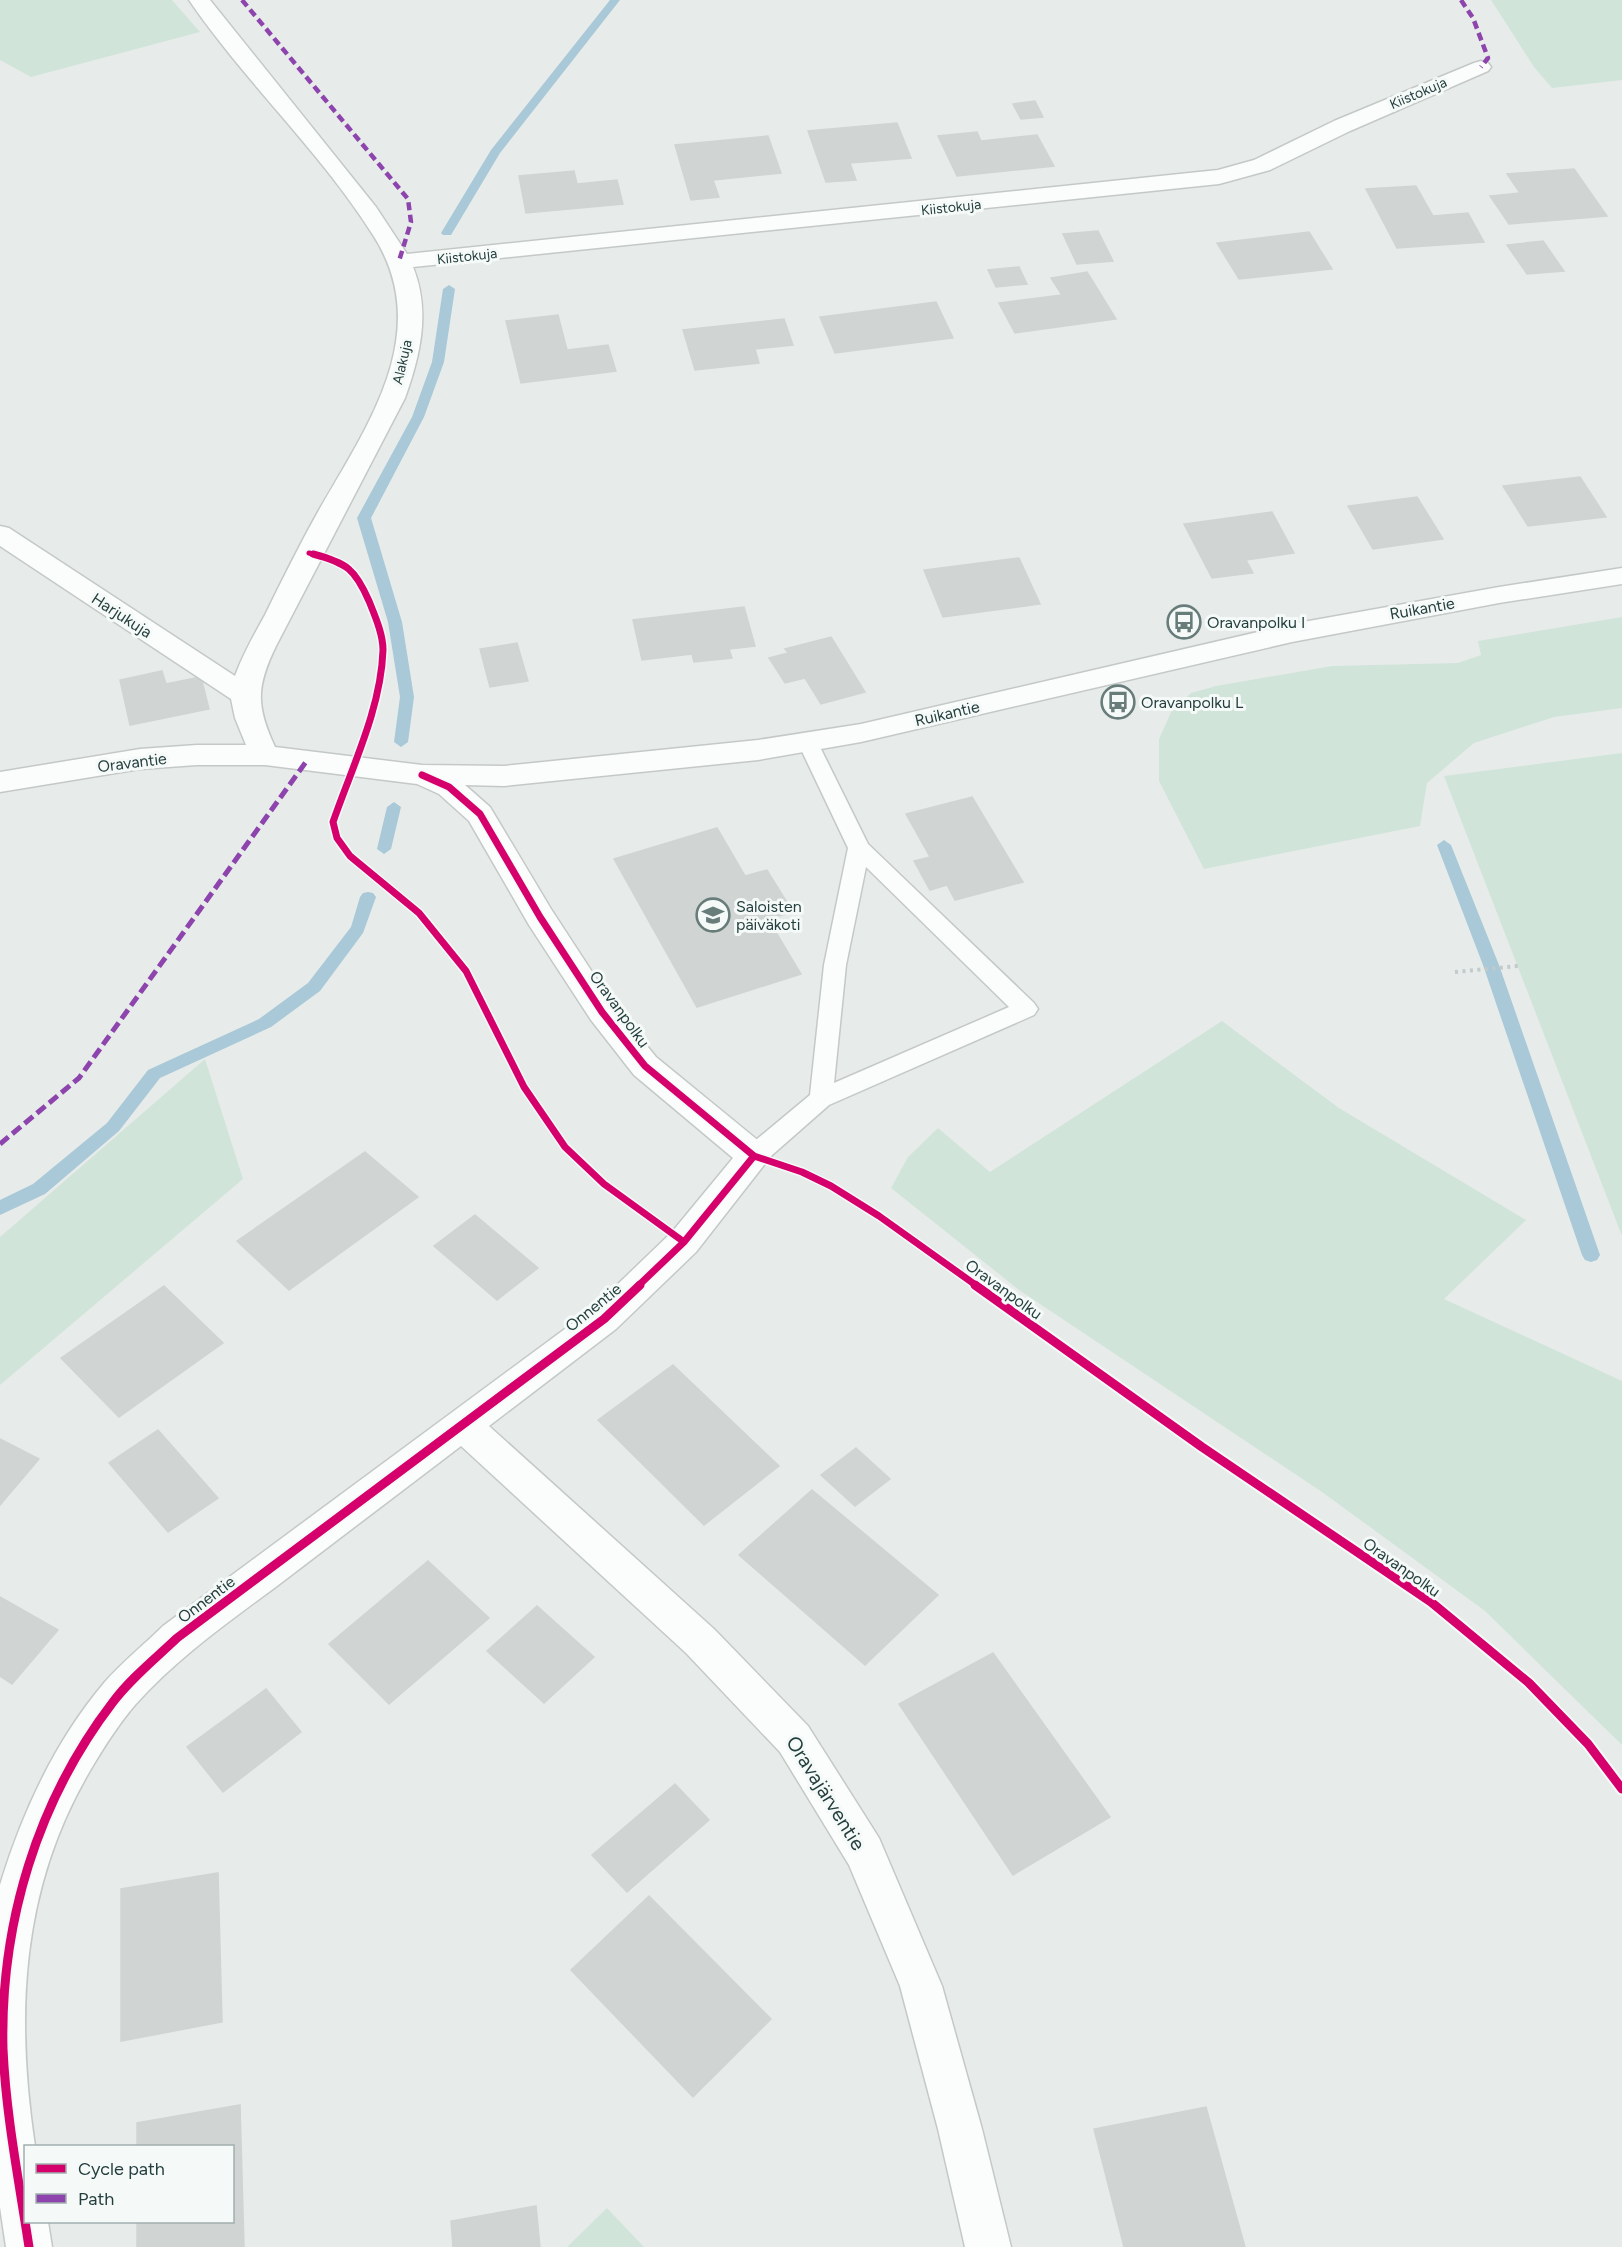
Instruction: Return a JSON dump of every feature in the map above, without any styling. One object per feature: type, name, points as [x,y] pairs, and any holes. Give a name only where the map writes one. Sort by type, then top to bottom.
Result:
[{"type":"street","name":"Alakuja","points":[[199,0],[289,109],[383,232],[399,261],[410,297],[411,326],[399,382],[387,413],[309,554],[257,658],[245,695]]},
{"type":"street","name":"Kiistokuja","points":[[399,261],[507,252],[1219,177],[1262,165],[1342,126],[1481,67]]},
{"type":"street","name":"Harjukuja","points":[[0,534],[245,695]]},
{"type":"street","name":"Ruikantie","points":[[265,754],[422,775],[504,776],[808,743],[861,733],[1292,633],[1488,596],[1622,576]]},
{"type":"street","points":[[245,695],[252,727],[265,754]]},
{"type":"street","name":"Oravantie","points":[[0,782],[140,759],[265,754]]},
{"type":"street","name":"Oravanpolku","points":[[422,775],[450,787],[480,814],[540,917],[602,1012],[645,1066],[754,1156]]},
{"type":"street","name":"Onnentie","points":[[24,2212],[4,2072],[2,2021],[8,1935],[22,1875],[46,1814],[80,1748],[115,1700],[177,1638],[604,1319],[684,1242],[754,1156]]},
{"type":"street","name":"Oravajärventie","points":[[462,1424],[700,1641],[794,1739],[864,1852],[921,1986],[960,2129],[988,2247]]},
{"type":"street","name":"Onnentie","points":[[26,2223],[29,2247]]},
{"type":"lane","points":[[754,1156],[821,1098],[1026,1010],[859,848],[808,743]]},
{"type":"lane","points":[[821,1098],[835,965],[859,848]]},
{"type":"path","points":[[1455,972],[1518,966]]},
{"type":"green space","points":[[0,0],[172,0],[200,32],[31,77],[0,60]]},
{"type":"green space","points":[[1491,0],[1622,0],[1622,80],[1552,88],[1534,67]]},
{"type":"green space","points":[[1622,617],[1622,708],[1554,717],[1474,743],[1427,783],[1420,826],[1204,869],[1159,781],[1159,739],[1172,710],[1191,693],[1216,686],[1332,666],[1458,663],[1481,655],[1478,641]]},
{"type":"green space","points":[[1622,753],[1622,1236],[1444,776]]},
{"type":"green space","points":[[1222,1021],[1339,1108],[1526,1220],[1444,1299],[1622,1381],[1622,1745],[1485,1611],[1322,1492],[1019,1290],[891,1188],[908,1157],[938,1128],[990,1172]]},
{"type":"green space","points":[[205,1059],[243,1179],[0,1385],[0,1237]]},
{"type":"green space","points":[[607,2208],[644,2247],[567,2247]]},
{"type":"building","points":[[1035,101],[1043,117],[1021,119],[1013,104]]},
{"type":"building","points":[[897,123],[911,158],[850,163],[856,180],[826,182],[808,131]]},
{"type":"building","points":[[977,132],[981,141],[1037,135],[1054,166],[957,176],[938,136]]},
{"type":"building","points":[[768,136],[781,173],[713,180],[719,197],[691,200],[675,145]]},
{"type":"building","points":[[1574,169],[1607,216],[1509,224],[1490,196],[1520,193],[1507,174]]},
{"type":"building","points":[[574,171],[577,184],[617,180],[623,204],[526,213],[519,176]]},
{"type":"building","points":[[1416,186],[1433,216],[1468,213],[1484,242],[1397,248],[1366,189]]},
{"type":"building","points":[[1098,231],[1113,261],[1077,264],[1063,234]]},
{"type":"building","points":[[1309,232],[1332,269],[1239,279],[1217,243]]},
{"type":"building","points":[[1543,241],[1564,271],[1527,274],[1507,245]]},
{"type":"building","points":[[1019,267],[1027,284],[996,287],[988,270]]},
{"type":"building","points":[[1087,272],[1116,319],[1015,333],[999,303],[1062,295],[1051,278]]},
{"type":"building","points":[[936,302],[953,338],[835,353],[820,317]]},
{"type":"building","points":[[558,315],[567,350],[608,345],[616,371],[521,383],[506,321]]},
{"type":"building","points":[[784,319],[793,345],[755,349],[759,363],[695,370],[683,330]]},
{"type":"building","points":[[1580,477],[1606,517],[1528,526],[1503,486]]},
{"type":"building","points":[[1417,497],[1443,539],[1373,549],[1348,506]]},
{"type":"building","points":[[1272,512],[1294,553],[1246,560],[1253,573],[1212,578],[1184,524]]},
{"type":"building","points":[[1019,558],[1040,604],[943,617],[924,570]]},
{"type":"building","points":[[744,607],[755,646],[729,649],[732,658],[694,662],[692,654],[642,660],[633,620]]},
{"type":"building","points":[[831,637],[865,692],[821,704],[805,678],[785,683],[769,658],[788,653],[785,649]]},
{"type":"building","points":[[517,643],[528,681],[490,687],[480,649]]},
{"type":"building","points":[[162,671],[166,684],[201,677],[209,709],[130,725],[120,680]]},
{"type":"building","points":[[972,797],[1023,882],[955,900],[947,885],[930,890],[914,861],[930,857],[906,814]]},
{"type":"building","name":"Saloisten päiväkoti","points":[[717,828],[745,876],[767,870],[793,912],[768,919],[801,974],[697,1007],[614,859]]},
{"type":"building","points":[[365,1152],[418,1197],[289,1290],[237,1241]]},
{"type":"building","points":[[475,1215],[538,1268],[497,1300],[434,1246]]},
{"type":"building","points":[[164,1286],[223,1343],[119,1417],[61,1358]]},
{"type":"building","points":[[673,1365],[779,1466],[704,1525],[598,1420]]},
{"type":"building","points":[[158,1430],[218,1498],[168,1532],[109,1463]]},
{"type":"building","points":[[0,1439],[39,1459],[0,1505]]},
{"type":"building","points":[[856,1448],[890,1479],[855,1506],[821,1475]]},
{"type":"building","points":[[812,1490],[938,1595],[865,1665],[739,1555]]},
{"type":"building","points":[[428,1561],[489,1618],[389,1704],[329,1644]]},
{"type":"building","points":[[0,1597],[58,1630],[12,1684],[0,1676]]},
{"type":"building","points":[[537,1606],[594,1657],[544,1703],[487,1651]]},
{"type":"building","points":[[993,1653],[1110,1817],[1013,1875],[899,1704]]},
{"type":"building","points":[[266,1689],[301,1732],[223,1792],[187,1747]]},
{"type":"building","points":[[675,1784],[709,1820],[627,1892],[592,1855]]},
{"type":"building","points":[[218,1873],[222,2022],[121,2041],[121,1889]]},
{"type":"building","points":[[649,1896],[771,2019],[693,2097],[571,1970]]},
{"type":"building","points":[[240,2105],[244,2247],[137,2247],[137,2223],[234,2223],[234,2145],[137,2145],[137,2123]]},
{"type":"building","points":[[1206,2107],[1245,2247],[1124,2247],[1094,2129]]},
{"type":"building","points":[[536,2206],[540,2247],[453,2247],[451,2221]]},
{"type":"waterway","points":[[447,233],[495,152],[615,0]]},
{"type":"waterway","points":[[401,742],[407,697],[395,622],[364,518],[418,417],[438,362],[449,289]]},
{"type":"waterway","points":[[384,849],[394,807]]},
{"type":"waterway","points":[[1444,845],[1491,965],[1591,1255]]},
{"type":"waterway","points":[[0,1208],[39,1189],[113,1127],[154,1074],[265,1023],[314,987],[358,929],[368,897]]},
{"type":"marked path","points":[[242,0],[408,199],[412,214],[411,222],[399,261]]},
{"type":"marked path","points":[[1461,0],[1473,18],[1488,58],[1481,67]]},
{"type":"marked path","points":[[0,1144],[79,1078],[308,759]]},
{"type":"cycle path","points":[[309,553],[336,560],[349,567],[361,583],[377,621],[383,648],[376,699],[333,822],[337,838],[350,856],[419,913],[466,971],[524,1087],[565,1147],[604,1184],[684,1242]]},
{"type":"cycle path","points":[[422,775],[449,787],[480,814],[540,917],[602,1012],[645,1066],[754,1156],[802,1172],[831,1186],[879,1216],[1202,1447],[1431,1602],[1529,1683],[1588,1744],[1622,1789]]},
{"type":"cycle path","points":[[24,2216],[11,2135],[3,2050],[4,1978],[9,1936],[18,1894],[31,1853],[66,1774],[88,1737],[120,1694],[177,1638],[604,1319],[684,1242],[754,1156]]},
{"type":"cycle path","points":[[25,2223],[29,2247]]},
{"type":"place","name":"Oravanpolku I","points":[[1184,622]]},
{"type":"place","name":"Oravanpolku L","points":[[1118,702]]},
{"type":"place","name":"Saloisten päiväkoti","points":[[713,915]]}]
